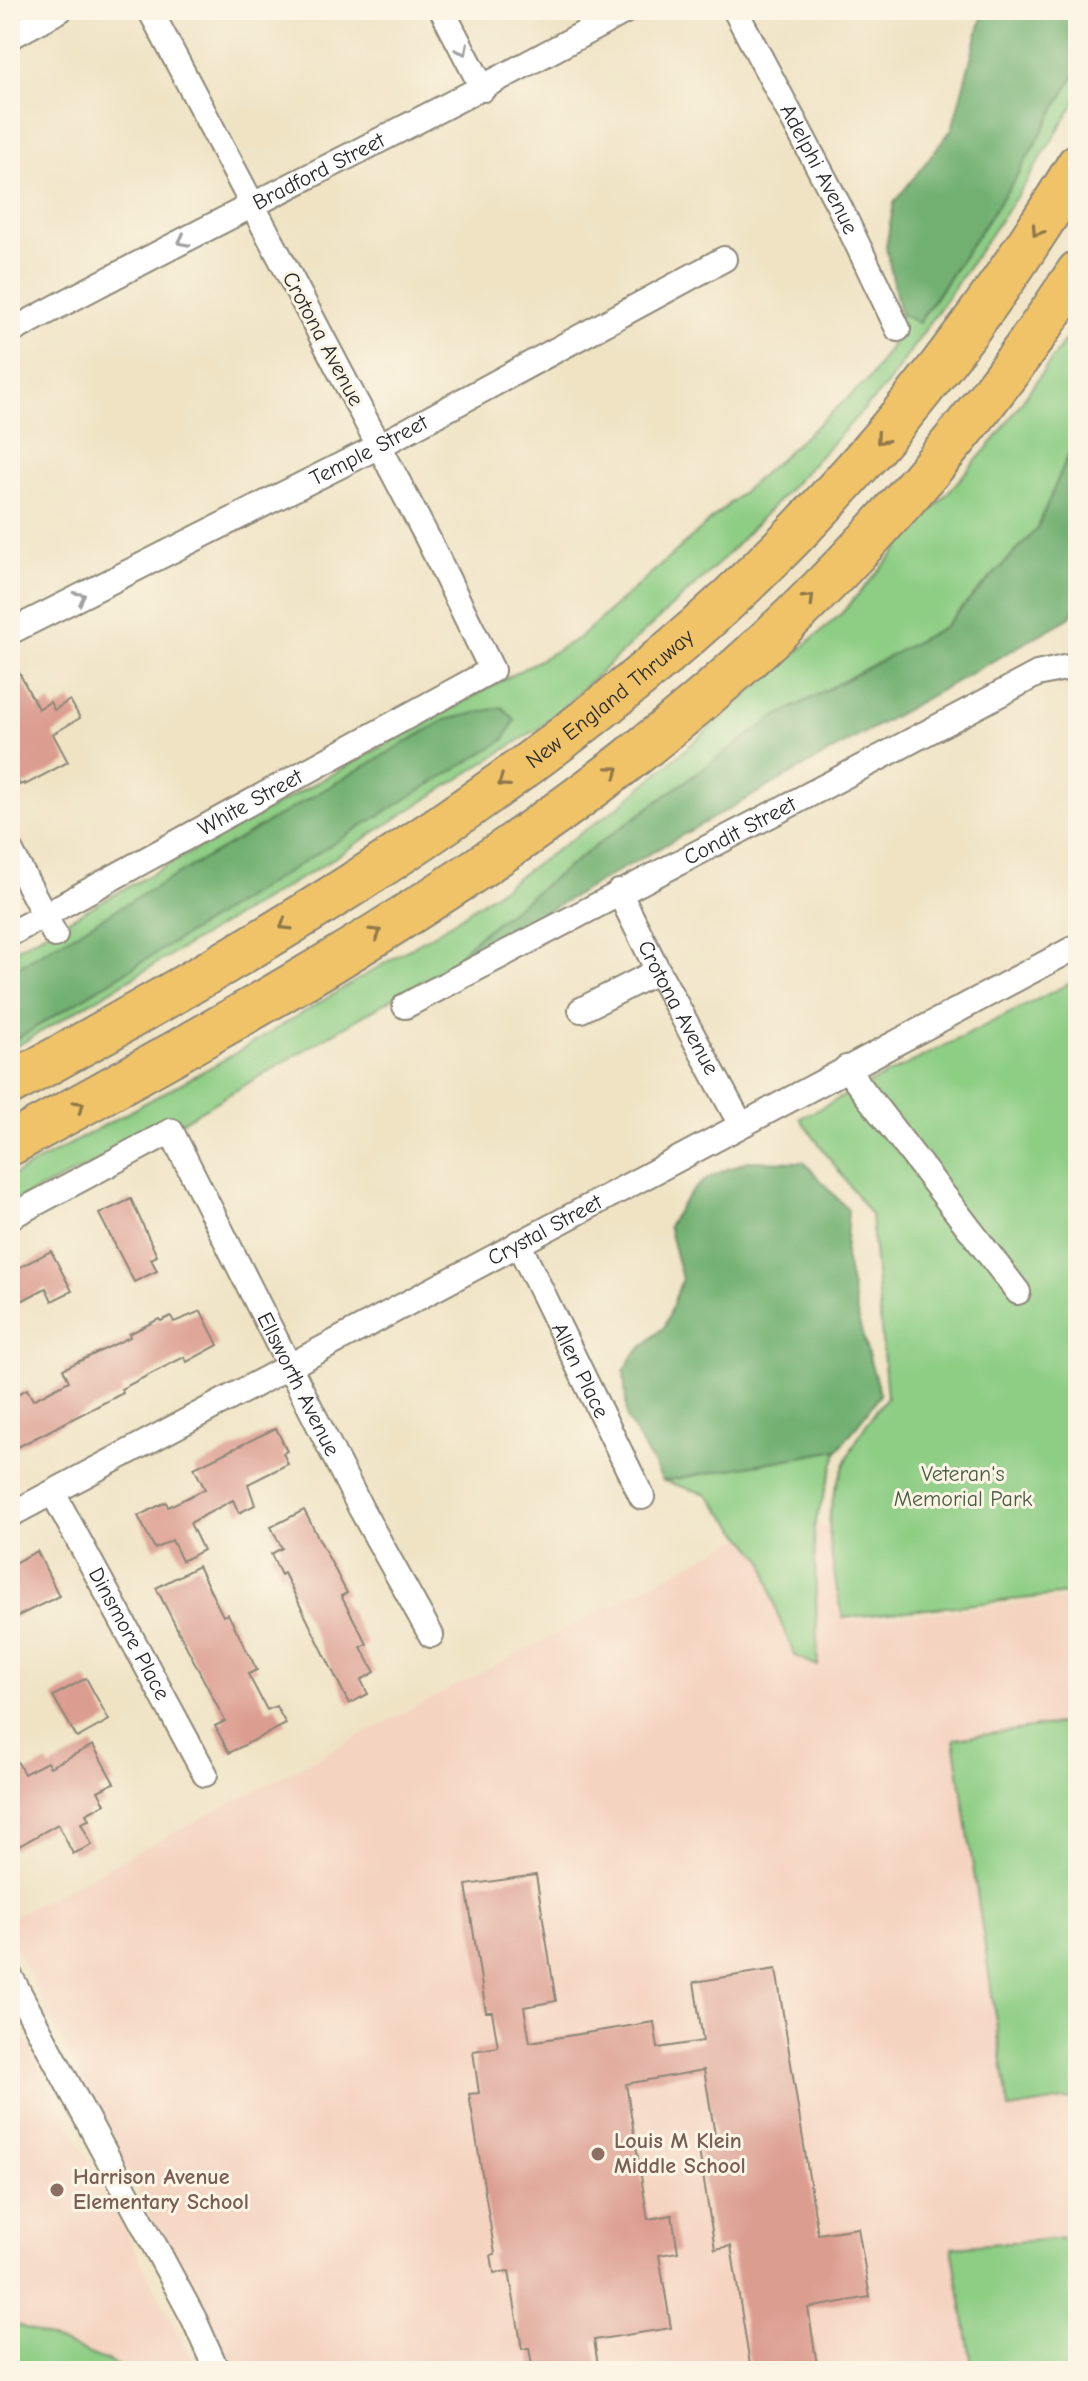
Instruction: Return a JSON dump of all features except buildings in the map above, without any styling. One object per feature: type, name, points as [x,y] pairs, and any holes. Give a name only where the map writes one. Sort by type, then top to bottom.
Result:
[{"type":"highway","name":"New England Thruway","points":[[10,1084],[194,981],[404,849],[543,753],[671,650],[793,535],[904,411],[996,290],[1078,165]]},
{"type":"highway","points":[[10,1144],[210,1033],[353,947],[493,858],[647,745],[751,655],[868,539],[975,414],[1078,272]]},
{"type":"street","points":[[10,37],[60,10]]},
{"type":"street","name":"Crotona Avenue","points":[[150,10],[379,446],[492,670]]},
{"type":"street","points":[[442,10],[483,89]]},
{"type":"street","name":"Bradford Street","points":[[10,332],[483,89],[627,10]]},
{"type":"street","name":"Adelphi Avenue","points":[[735,10],[839,206],[898,329]]},
{"type":"street","name":"Temple Street","points":[[10,632],[379,446],[724,259]]},
{"type":"street","name":"Condit Street","points":[[405,1006],[619,892],[755,825],[1037,674],[1078,665]]},
{"type":"street","name":"White Street","points":[[10,934],[50,925],[492,670]]},
{"type":"street","points":[[10,850],[50,925]]},
{"type":"street","name":"Crotona Avenue","points":[[619,892],[740,1123]]},
{"type":"street","name":"Crystal Street","points":[[10,1515],[290,1368],[740,1123],[1078,946]]},
{"type":"street","points":[[581,1010],[658,971]]},
{"type":"street","points":[[846,1068],[1018,1292]]},
{"type":"street","name":"Ellsworth Avenue","points":[[10,1217],[171,1131],[361,1509],[431,1635]]},
{"type":"street","name":"Allen Place","points":[[518,1243],[642,1497]]},
{"type":"street","name":"Dinsmore Place","points":[[53,1493],[205,1774]]},
{"type":"street","points":[[10,1976],[194,2319],[217,2371]]},
{"type":"shaded area","name":"Louis M Klein Middle School","points":[[784,1515],[831,1529],[848,1621],[1078,1597],[1078,2371],[228,2371],[10,1937],[10,1918]]},
{"type":"shaded area","name":"Harrison Avenue Elementary School","points":[[10,2010],[198,2371],[10,2371]]},
{"type":"green space","points":[[984,10],[1078,10],[1078,69],[1015,179],[918,323],[900,313],[886,247],[894,203],[952,129]]},
{"type":"green space","points":[[1078,69],[1078,98],[1025,184],[887,385],[719,563],[542,726],[323,865],[10,1050],[10,952],[579,638],[869,379],[892,344],[884,329],[900,313],[919,323],[1015,179]]},
{"type":"green space","points":[[1078,322],[1078,432],[1037,529],[944,627],[774,718],[598,844],[482,933],[443,969],[178,1124],[10,1203],[10,1177],[231,1056],[450,924],[621,805],[841,614],[996,438]]},
{"type":"green space","points":[[1078,432],[1078,604],[1069,618],[444,969],[482,933],[598,844],[774,718],[944,627],[1037,529]]},
{"type":"green space","points":[[502,707],[515,720],[503,741],[10,1043],[10,971],[445,720]]},
{"type":"green space","name":"Veteran's Memorial Park","points":[[1078,979],[1078,1593],[843,1618],[831,1546],[831,1507],[852,1448],[887,1397],[871,1215],[800,1118]]},
{"type":"green space","points":[[748,1161],[804,1162],[848,1210],[845,1256],[859,1323],[880,1395],[838,1450],[663,1481],[627,1419],[624,1371],[634,1355],[665,1326],[682,1279],[668,1226],[700,1184]]},
{"type":"green space","points":[[838,1450],[814,1527],[818,1666],[795,1656],[777,1614],[764,1561],[707,1494],[663,1481]]},
{"type":"green space","points":[[1078,1721],[1078,2098],[1009,2109],[954,1739]]},
{"type":"green space","points":[[1078,2237],[1078,2371],[973,2371],[952,2247]]},
{"type":"green space","points":[[10,2322],[129,2370],[10,2371]]},
{"type":"place","name":"Louis M Klein Middle School","points":[[598,2154]]},
{"type":"place","name":"Harrison Avenue Elementary School","points":[[57,2190]]}]
